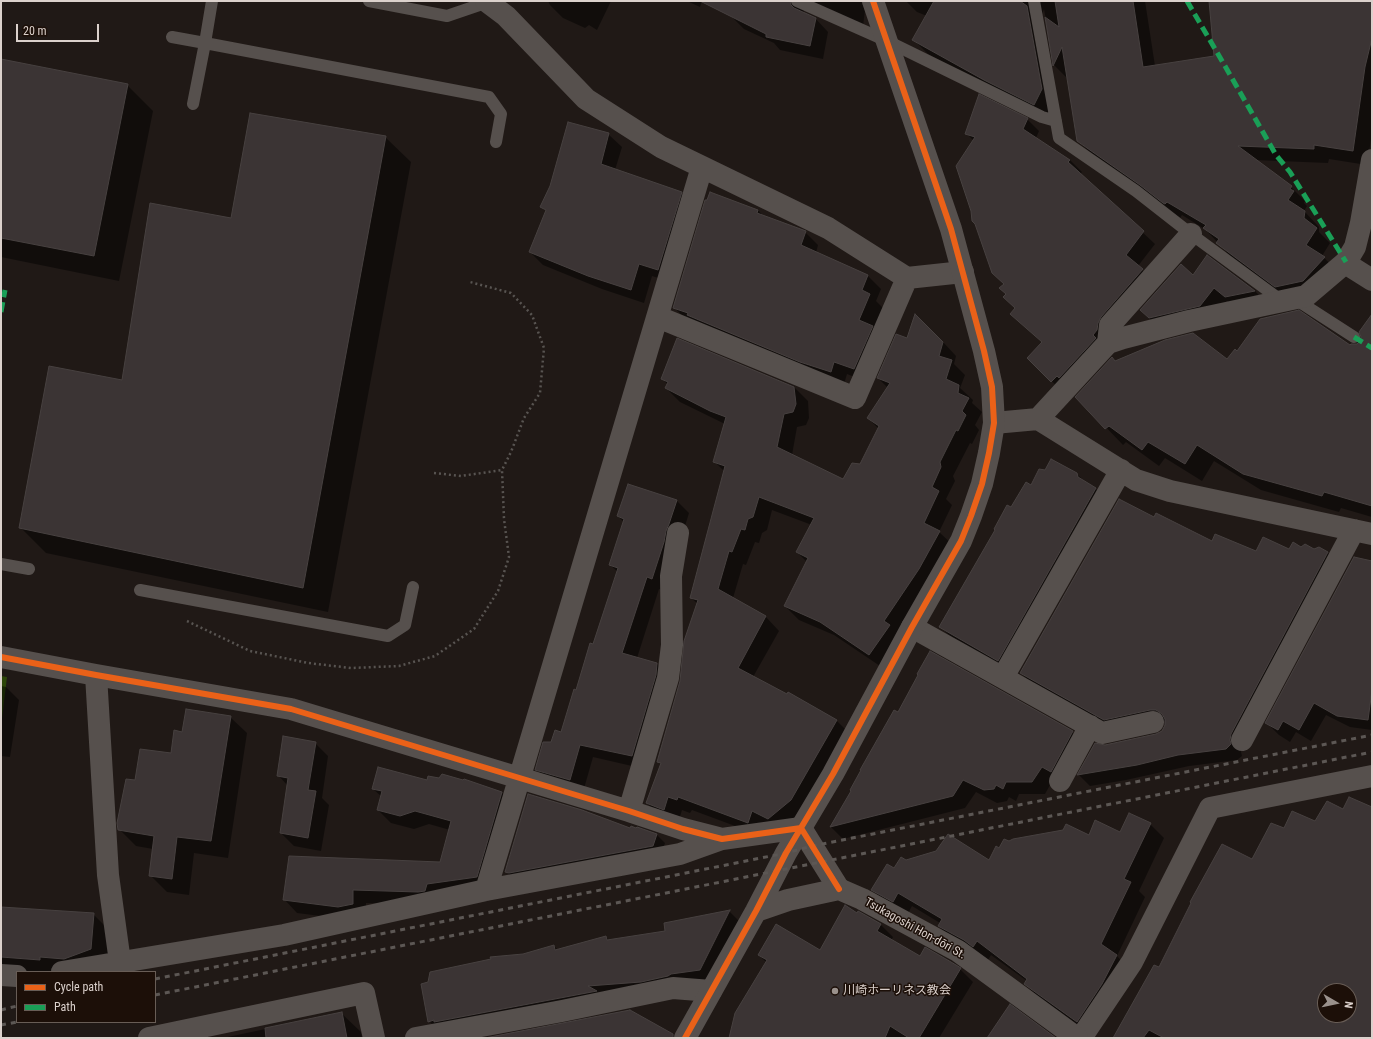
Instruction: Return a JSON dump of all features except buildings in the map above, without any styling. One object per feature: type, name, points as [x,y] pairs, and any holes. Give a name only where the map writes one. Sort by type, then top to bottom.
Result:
[{"type":"street","points":[[685,1038],[756,911],[786,852],[833,774],[912,627],[961,541],[972,516],[982,484],[994,423],[992,387],[952,229],[873,1]]},
{"type":"street","points":[[487,2],[506,16],[586,99],[661,147],[828,228],[907,278],[963,272]]},
{"type":"street","points":[[1038,418],[1108,343],[1189,321],[1306,296],[1345,263],[1356,247],[1372,160]]},
{"type":"street","points":[[486,890],[702,167]]},
{"type":"street","points":[[1108,343],[1110,325],[1191,234]]},
{"type":"street","points":[[1345,263],[1372,280]]},
{"type":"street","points":[[658,317],[855,398],[907,278]]},
{"type":"street","points":[[994,423],[1038,418],[1136,480],[1170,491],[1363,532],[1242,740]]},
{"type":"street","points":[[1003,677],[1121,470]]},
{"type":"street","points":[[629,810],[668,678],[672,645],[671,576],[678,533]]},
{"type":"street","points":[[912,627],[1102,733],[1153,722]]},
{"type":"street","points":[[1,657],[291,709],[629,810],[683,829],[722,839]]},
{"type":"street","points":[[96,675],[108,875],[120,962]]},
{"type":"street","points":[[1060,781],[1090,726]]},
{"type":"street","points":[[1081,1038],[1132,962],[1210,808],[1372,776]]},
{"type":"street","points":[[68,971],[284,935],[486,890],[680,854],[722,839],[801,828]]},
{"type":"street","points":[[756,911],[788,900],[839,889],[801,828]]},
{"type":"street","name":"Tsukagoshi Hon-dōri St.","points":[[839,889],[862,899],[958,951],[1077,1038]]},
{"type":"street","points":[[416,1038],[437,1036],[673,988],[711,991]]},
{"type":"street","points":[[148,1038],[364,993],[374,1038]]},
{"type":"lane","points":[[194,104],[212,1]]},
{"type":"lane","points":[[369,1],[446,16],[487,2]]},
{"type":"lane","points":[[797,1],[887,41],[1042,117],[1056,121]]},
{"type":"lane","points":[[1034,1],[1059,138],[1136,191],[1191,234],[1288,300],[1354,337]]},
{"type":"lane","points":[[172,37],[489,97],[501,114],[496,142]]},
{"type":"lane","points":[[1,564],[29,569]]},
{"type":"lane","points":[[140,590],[388,636],[405,625],[413,587]]},
{"type":"path","points":[[173,596],[174,609],[178,616],[250,651],[308,663],[351,668],[399,666],[435,656],[474,629],[498,591],[509,558],[504,519],[502,470],[511,452],[524,418],[540,393],[544,348],[532,315],[510,292],[470,282]]},
{"type":"path","points":[[434,473],[461,476],[502,470]]},
{"type":"green space","points":[[1,676],[7,677],[1,727]]},
{"type":"railway","points":[[156,979],[786,853],[812,846],[1372,735]]},
{"type":"railway","points":[[156,995],[1372,752]]},
{"type":"railway","points":[[1,1010],[16,1006]]},
{"type":"railway","points":[[1,1025],[16,1022]]},
{"type":"marked path","points":[[1187,1],[1276,155],[1290,172],[1346,262]]},
{"type":"marked path","points":[[1,312],[5,290]]},
{"type":"marked path","points":[[1354,337],[1372,348]]},
{"type":"cycle path","points":[[685,1038],[756,911],[786,853],[833,774],[912,627],[961,541],[982,484],[989,453],[994,423],[992,387],[984,351],[951,229],[873,1]]},
{"type":"cycle path","points":[[1,657],[291,709],[629,811],[683,829],[722,839],[801,828],[839,889]]},
{"type":"place","name":"川崎ホーリネス教会","points":[[835,991]]}]
